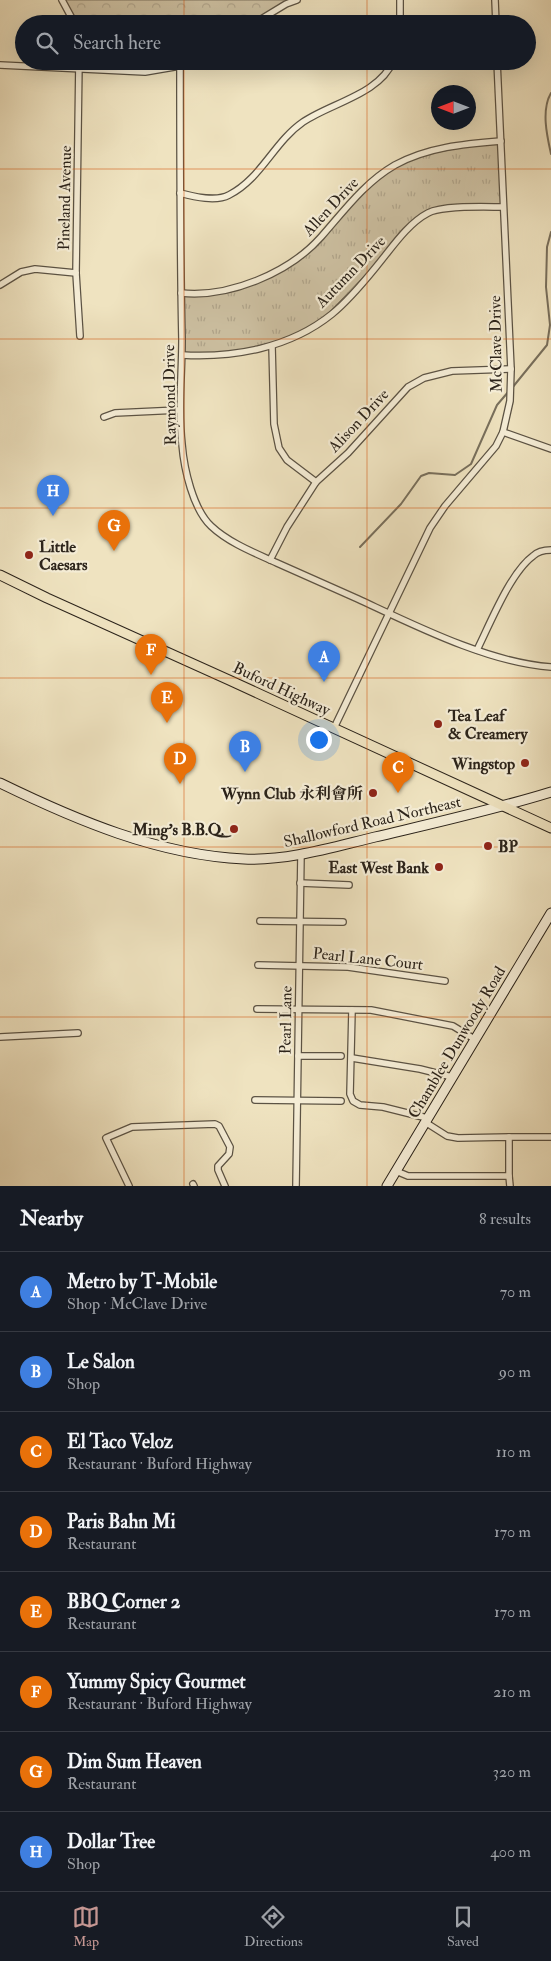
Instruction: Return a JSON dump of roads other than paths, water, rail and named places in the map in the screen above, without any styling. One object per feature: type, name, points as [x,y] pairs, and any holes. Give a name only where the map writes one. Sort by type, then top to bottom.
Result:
[{"type":"main road","name":"Buford Highway","points":[[0,575],[46,598],[551,828]]},
{"type":"street","points":[[62,0],[70,15]]},
{"type":"street","points":[[268,15],[297,0]]},
{"type":"street","points":[[400,0],[400,15]]},
{"type":"street","points":[[495,0],[496,15]]},
{"type":"street","points":[[0,66],[15,67]]},
{"type":"street","name":"Pineland Avenue","points":[[79,70],[76,273],[80,336]]},
{"type":"street","points":[[101,70],[145,72],[157,70]]},
{"type":"street","name":"Raymond Drive","points":[[180,70],[182,355],[179,410],[185,463],[191,487],[203,515],[211,526],[244,548],[388,613],[477,650],[520,662],[551,667]]},
{"type":"street","points":[[180,193],[197,197],[228,196],[246,184],[289,133],[325,109],[376,84],[385,76],[388,70]]},
{"type":"street","name":"McClave Drive","points":[[334,728],[430,528],[445,506],[496,446],[503,432],[510,395],[511,369],[498,70]]},
{"type":"street","name":"Allen Drive","points":[[181,293],[190,294],[234,288],[284,268],[303,255],[357,195],[378,176],[417,154],[462,144],[501,141]]},
{"type":"street","name":"Autumn Drive","points":[[182,355],[206,357],[242,353],[272,346],[304,332],[332,314],[369,276],[408,229],[420,218],[430,212],[447,208],[503,207]]},
{"type":"street","points":[[0,285],[21,272],[35,269],[76,273]]},
{"type":"street","points":[[272,346],[274,424],[279,448],[287,460],[316,482]]},
{"type":"street","name":"Alison Drive","points":[[270,560],[287,527],[316,482],[348,453],[408,386],[424,378],[452,371],[511,369]]},
{"type":"street","points":[[104,417],[115,413],[179,410]]},
{"type":"street","points":[[503,432],[551,449]]},
{"type":"street","points":[[477,650],[514,577],[534,555],[543,550],[551,550]]},
{"type":"street","name":"Shallowford Road Northeast","points":[[0,783],[42,804],[131,838],[173,850],[246,859],[301,854],[504,806],[551,792]]},
{"type":"street","name":"Pearl Lane","points":[[296,1186],[301,854]]},
{"type":"street","points":[[300,883],[349,885]]},
{"type":"street","name":"Chamblee Dunwoody Road","points":[[387,1186],[551,913]]},
{"type":"street","points":[[260,921],[343,922]]},
{"type":"street","name":"Pearl Lane Court","points":[[258,965],[348,967],[445,981]]},
{"type":"street","points":[[257,1009],[371,1010],[453,1026],[476,1040]]},
{"type":"street","points":[[352,1010],[350,1094],[353,1100],[360,1105],[383,1108],[426,1120],[447,1136],[551,1138]]},
{"type":"street","points":[[0,1037],[78,1033]]},
{"type":"street","points":[[298,1056],[341,1056]]},
{"type":"street","points":[[352,1058],[420,1069],[452,1077]]},
{"type":"street","points":[[254,1100],[341,1100]]},
{"type":"street","points":[[129,1186],[106,1138],[132,1127],[215,1124],[230,1147],[229,1154],[218,1166],[225,1186]]},
{"type":"street","points":[[509,1137],[510,1186]]},
{"type":"street","points":[[396,1171],[408,1176],[509,1176]]},
{"type":"waterway","points":[[551,93],[546,107],[547,131],[551,154]]},
{"type":"waterway","points":[[512,388],[547,345],[550,325],[546,287],[547,247],[551,232]]},
{"type":"waterway","points":[[360,547],[401,504],[421,476],[429,473],[455,475],[471,464],[497,405],[509,391]]},
{"type":"place","name":"Dollar Tree","points":[[53,516]]},
{"type":"place","name":"Dim Sum Heaven","points":[[114,551]]},
{"type":"place","name":"Little Caesars","points":[[29,555]]},
{"type":"place","name":"Yummy Spicy Gourmet","points":[[151,675]]},
{"type":"place","name":"Metro by T-Mobile","points":[[324,682]]},
{"type":"place","name":"BBQ Corner 2","points":[[167,723]]},
{"type":"place","name":"Tea Leaf & Creamery","points":[[438,724]]},
{"type":"place","name":"Wingstop","points":[[525,763]]},
{"type":"place","name":"Le Salon","points":[[245,772]]},
{"type":"place","name":"Paris Bahn Mi","points":[[180,784]]},
{"type":"place","name":"Wynn Club 永利會所","points":[[373,793]]},
{"type":"place","name":"El Taco Veloz","points":[[398,793]]},
{"type":"place","name":"Ming's B.B.Q.","points":[[234,829]]},
{"type":"place","name":"BP","points":[[488,846]]},
{"type":"place","name":"East West Bank","points":[[439,867]]}]
